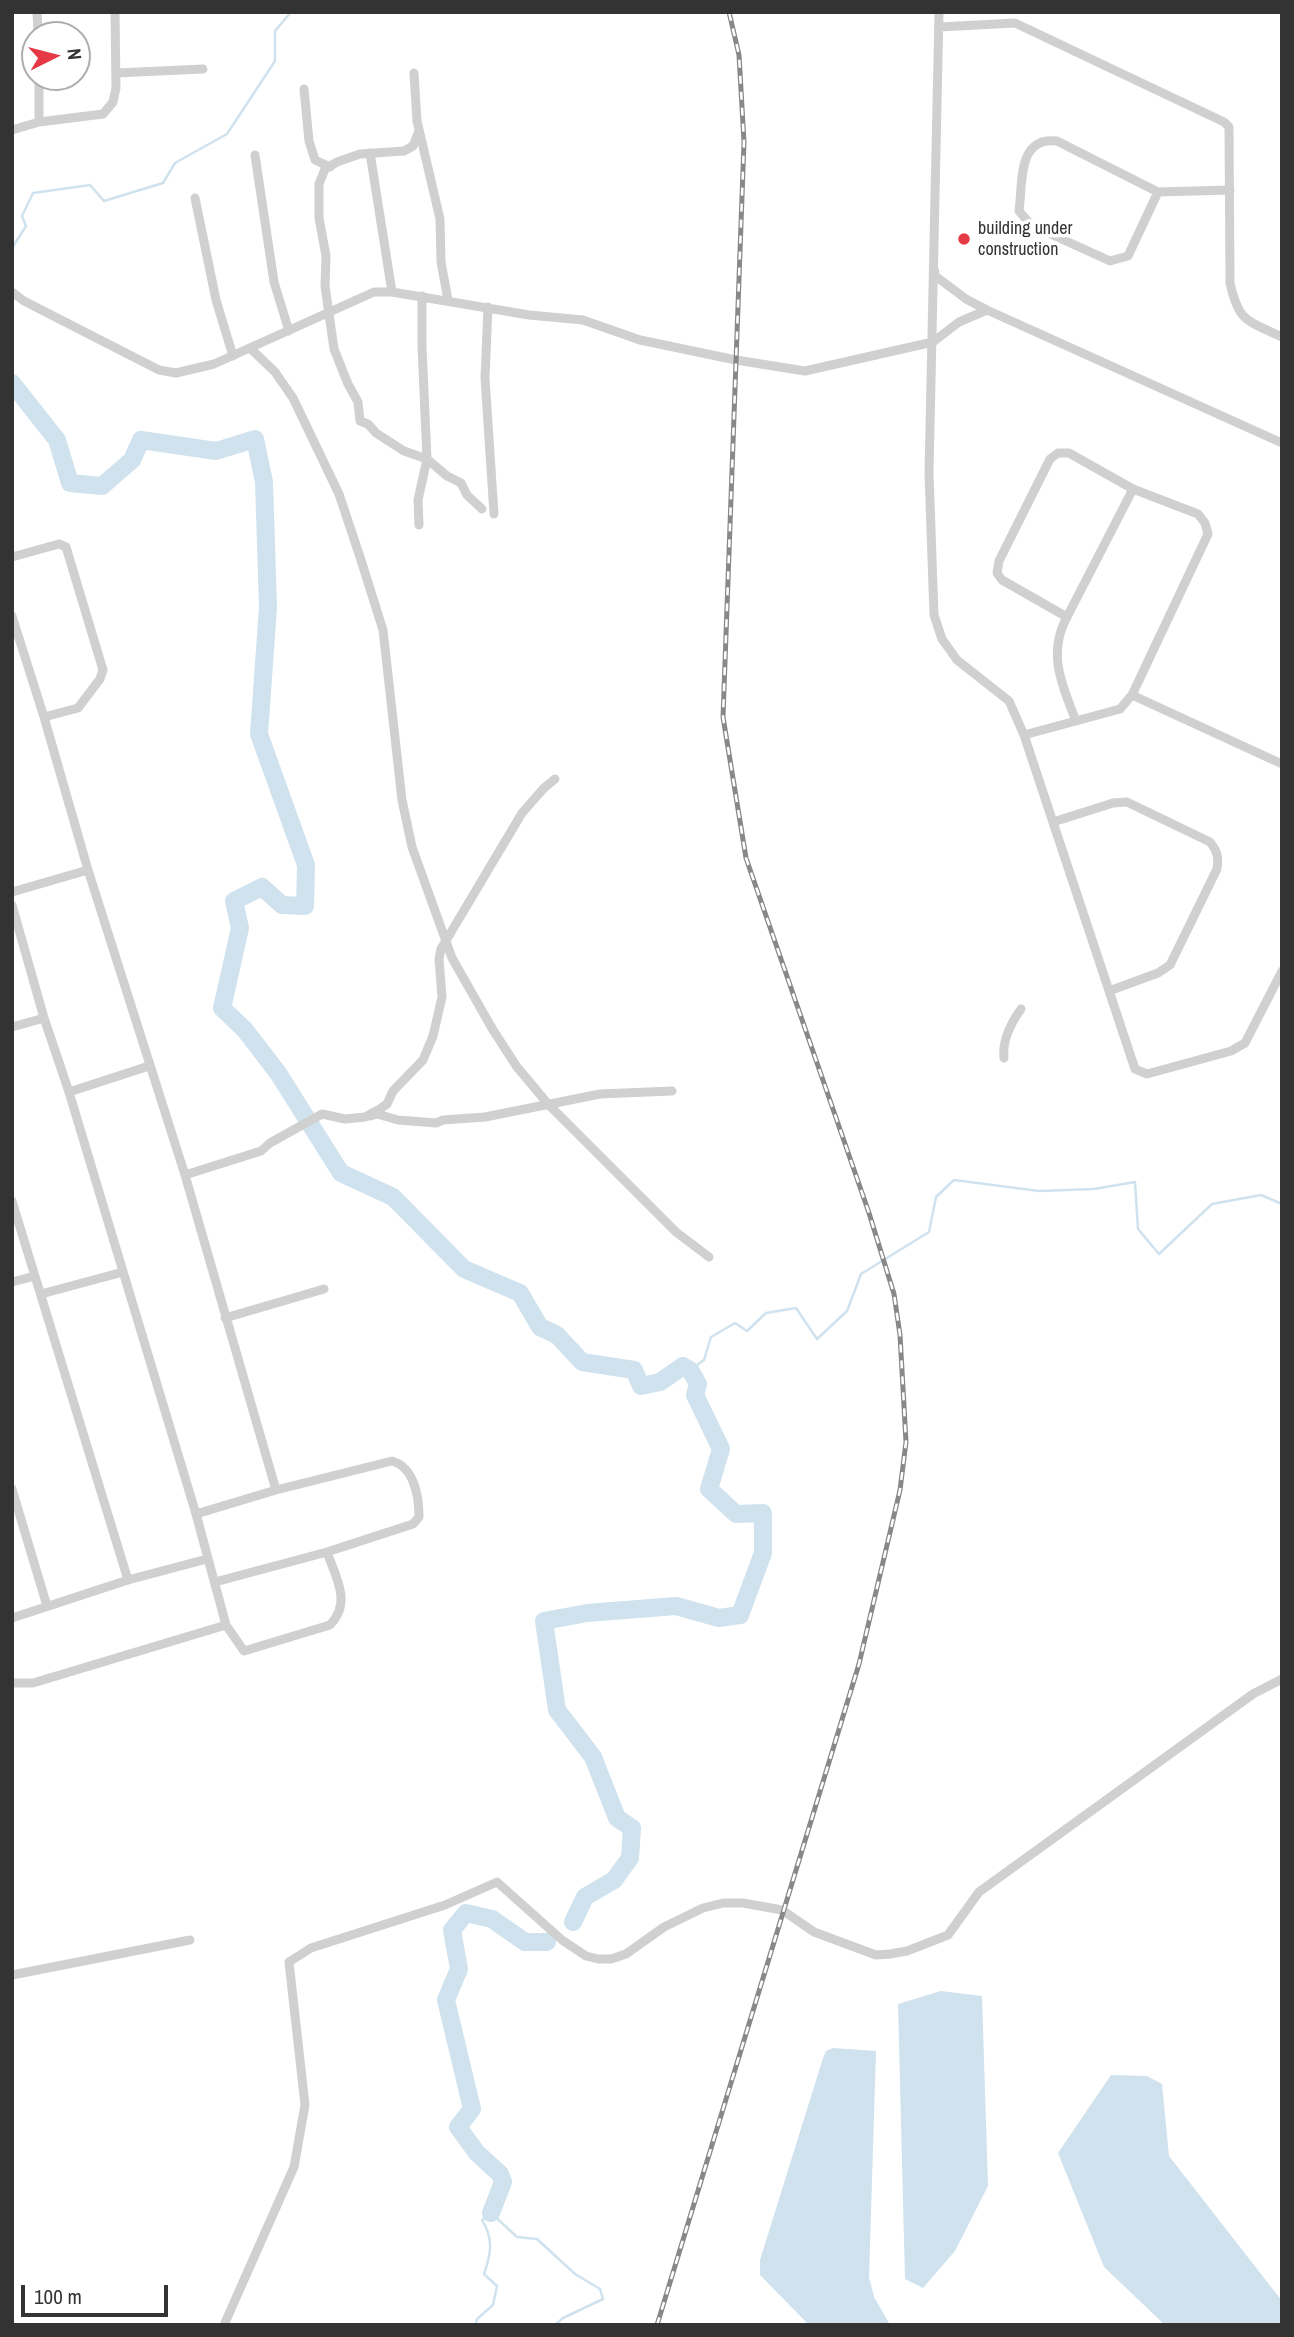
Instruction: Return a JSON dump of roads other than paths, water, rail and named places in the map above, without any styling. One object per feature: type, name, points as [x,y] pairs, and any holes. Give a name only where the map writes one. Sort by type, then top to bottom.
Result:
[{"type":"street","points":[[12,130],[38,122],[103,114],[113,102],[116,73],[115,12]]},
{"type":"street","points":[[939,12],[929,473],[934,615],[942,639],[957,660],[1009,701],[1024,735],[1135,1069],[1147,1074],[1231,1051],[1245,1043],[1280,977]]},
{"type":"street","points":[[939,27],[1015,23],[1224,122],[1229,127],[1230,283],[1235,307],[1245,319],[1282,337]]},
{"type":"street","points":[[116,73],[203,69]]},
{"type":"street","points":[[414,73],[419,131],[440,219],[441,262],[448,300]]},
{"type":"street","points":[[304,89],[309,141],[319,184],[319,218],[326,256],[325,286],[334,349],[358,402],[360,421],[404,451],[427,459],[446,476],[461,483],[467,495],[482,509]]},
{"type":"street","points":[[38,122],[39,91]]},
{"type":"street","points":[[319,184],[325,169],[338,162],[370,153],[404,151],[413,146],[419,131]]},
{"type":"street","points":[[1158,192],[1128,256],[1110,261],[1031,225],[1019,211],[1026,154],[1044,139],[1056,141],[1158,192],[1230,190]]},
{"type":"street","points":[[413,146],[424,151]]},
{"type":"street","points":[[370,153],[392,292]]},
{"type":"street","points":[[256,155],[274,282],[289,331]]},
{"type":"street","points":[[315,160],[330,167]]},
{"type":"street","points":[[195,198],[216,300],[233,356]]},
{"type":"street","points":[[934,275],[966,299],[987,310],[1282,443]]},
{"type":"street","points":[[12,292],[24,301],[159,370],[176,373],[190,371],[251,349],[374,292],[422,296],[583,320],[640,340],[805,371],[933,342],[959,322],[987,310]]},
{"type":"street","points":[[419,524],[418,500],[427,459],[422,296]]},
{"type":"street","points":[[488,307],[485,378],[494,514]]},
{"type":"street","points":[[251,349],[275,372],[293,398],[339,494],[360,556],[383,630],[402,800],[412,847],[452,958],[517,1068],[548,1104],[676,1232],[709,1257]]},
{"type":"street","points":[[1024,735],[1120,709],[1132,695],[1208,534],[1205,523],[1198,514],[1133,489],[1069,453],[1058,453],[1050,459],[999,561],[997,573],[1002,580],[1067,617]]},
{"type":"street","points":[[1076,722],[1062,683],[1057,659],[1058,634],[1133,489]]},
{"type":"street","points":[[12,557],[59,544],[66,547],[103,670],[102,676],[78,708],[44,717]]},
{"type":"street","points":[[12,616],[88,870],[185,1175],[276,1490]]},
{"type":"street","points":[[1132,695],[1282,764]]},
{"type":"street","points":[[365,1117],[387,1104],[393,1091],[423,1060],[433,1036],[442,997],[439,959],[441,949],[522,813],[555,779]]},
{"type":"street","points":[[1053,822],[1113,803],[1127,802],[1210,842],[1217,851],[1217,869],[1170,965],[1158,973],[1109,991]]},
{"type":"street","points":[[12,892],[88,870]]},
{"type":"street","points":[[12,905],[196,1514],[226,1625],[244,1651],[330,1625],[342,1610],[342,1603],[327,1552]]},
{"type":"street","points":[[1004,1058],[1003,1049],[1008,1032],[1021,1009]]},
{"type":"street","points":[[12,1027],[44,1018]]},
{"type":"street","points":[[69,1092],[149,1066]]},
{"type":"street","points":[[185,1175],[261,1151],[270,1143],[323,1114],[345,1119],[377,1114],[398,1120],[436,1123],[443,1120],[485,1117],[600,1094],[672,1091]]},
{"type":"street","points":[[12,1201],[128,1580]]},
{"type":"street","points":[[41,1294],[122,1272]]},
{"type":"street","points":[[12,1282],[35,1276]]},
{"type":"street","points":[[225,1318],[324,1289]]},
{"type":"street","points":[[196,1514],[276,1490],[392,1461],[407,1468],[411,1474],[419,1513],[413,1524],[327,1552],[215,1582]]},
{"type":"street","points":[[12,1489],[47,1606]]},
{"type":"street","points":[[12,1618],[128,1580],[206,1559]]},
{"type":"street","points":[[12,1683],[33,1682],[226,1625]]},
{"type":"street","points":[[224,2325],[294,2166],[306,2105],[289,1962],[312,1948],[445,1905],[497,1882],[562,1940],[586,1956],[598,1959],[611,1959],[626,1954],[683,1916],[723,1903],[743,1903],[782,1910],[814,1932],[876,1955],[907,1951],[948,1935],[979,1892],[1242,1701],[1282,1679]]},
{"type":"street","points":[[12,1975],[190,1940]]},
{"type":"water","points":[[941,1991],[982,1996],[988,2186],[955,2251],[923,2288],[905,2279],[898,2004]]},
{"type":"water","points":[[833,2048],[876,2051],[869,2277],[874,2297],[888,2325],[809,2325],[760,2275],[760,2260],[823,2058],[826,2051]]},
{"type":"water","points":[[1111,2075],[1147,2076],[1162,2084],[1169,2156],[1282,2301],[1282,2325],[1165,2325],[1104,2267],[1058,2153]]},
{"type":"waterway","points":[[12,248],[26,226],[22,216],[33,193],[90,185],[104,201],[163,183],[175,163],[227,134],[275,61],[275,31],[291,12]]},
{"type":"waterway","points":[[12,383],[57,440],[70,483],[102,486],[132,460],[141,440],[216,451],[255,439],[264,482],[268,607],[259,734],[306,865],[305,906],[282,905],[262,887],[234,901],[240,928],[222,1008],[245,1030],[278,1073],[341,1173],[393,1197],[464,1269],[520,1293],[540,1327],[557,1335],[582,1362],[634,1370],[641,1386],[660,1382],[683,1366],[690,1370],[698,1384],[695,1395],[721,1449],[709,1489],[736,1514],[763,1513],[763,1553],[740,1615],[719,1618],[676,1606],[587,1613],[544,1621],[557,1710],[593,1757],[617,1818],[632,1828],[630,1858],[614,1880],[585,1897],[573,1922]]},
{"type":"waterway","points":[[690,1370],[704,1360],[711,1337],[735,1323],[747,1331],[766,1313],[796,1308],[817,1339],[847,1311],[861,1274],[929,1232],[936,1197],[954,1180],[1039,1191],[1094,1189],[1135,1182],[1138,1229],[1159,1254],[1212,1204],[1261,1195],[1282,1204]]},
{"type":"waterway","points":[[491,2213],[503,2182],[500,2174],[477,2153],[458,2127],[472,2109],[446,2000],[459,1969],[452,1930],[466,1913],[492,1919],[525,1942],[547,1942]]},
{"type":"waterway","points":[[476,2325],[477,2319],[493,2305],[497,2286],[484,2274],[490,2247],[482,2220],[491,2213],[517,2237],[537,2239],[575,2274],[600,2289],[603,2299],[563,2318],[555,2325]]},
{"type":"railway","points":[[657,2325],[859,1664],[900,1490],[906,1442],[900,1335],[894,1294],[869,1213],[746,858],[723,717],[744,142],[739,55],[729,12]]},
{"type":"place","name":"building under construction","points":[[964,239]]}]
